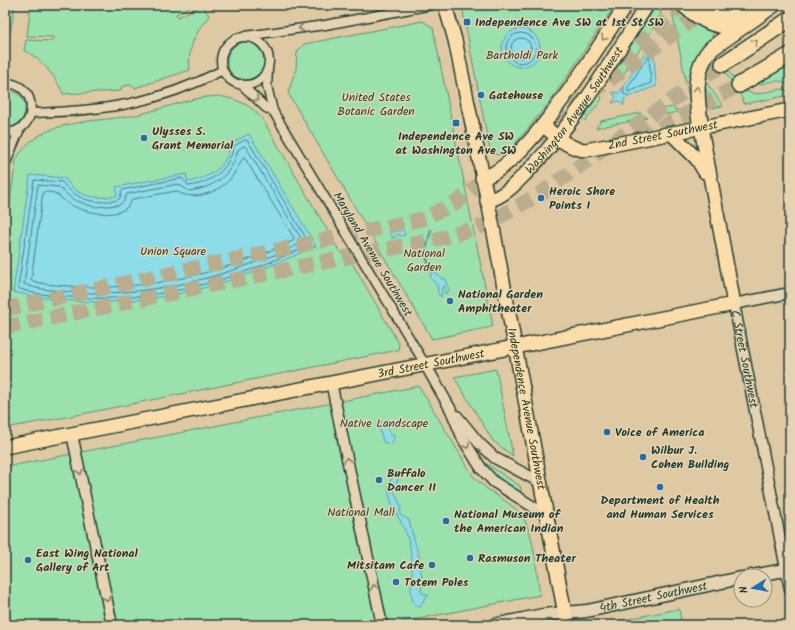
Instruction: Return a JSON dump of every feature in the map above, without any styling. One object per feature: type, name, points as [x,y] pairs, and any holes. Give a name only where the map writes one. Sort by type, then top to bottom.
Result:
[{"type":"highway","points":[[684,5],[704,21],[716,25],[730,26],[746,23]]},
{"type":"highway","points":[[704,5],[712,11],[723,14],[736,13],[750,5]]},
{"type":"highway","points":[[700,128],[696,96],[698,78],[702,64],[712,48],[773,5]]},
{"type":"highway","points":[[723,64],[790,19]]},
{"type":"highway","points":[[739,85],[790,55]]},
{"type":"main road","name":"Independence Avenue Southwest","points":[[445,5],[454,40],[487,201],[566,619]]},
{"type":"main road","name":"Washington Avenue Southwest","points":[[482,178],[492,174],[508,164],[543,125],[584,68],[626,5]]},
{"type":"main road","name":"Washington Avenue Southwest","points":[[487,201],[497,198],[507,192],[546,152],[582,106],[647,5]]},
{"type":"main road","name":"2nd Street Southwest","points":[[543,125],[576,149],[586,150],[790,110]]},
{"type":"main road","name":"C Street Southwest","points":[[700,128],[734,304]]},
{"type":"main road","points":[[672,134],[697,159],[710,178]]},
{"type":"main road","name":"3rd Street Southwest","points":[[5,447],[734,304]]},
{"type":"main road","points":[[773,572],[788,569]]},
{"type":"main road","name":"4th Street Southwest","points":[[494,625],[566,619],[623,604],[733,580]]},
{"type":"street","points":[[245,36],[259,40],[266,48],[269,57],[268,70],[257,82],[251,84],[240,84],[229,78],[223,70],[221,63],[223,50],[232,40],[245,36],[325,25],[432,5]]},
{"type":"street","points":[[31,113],[105,109],[138,103],[160,97],[199,82],[223,70]]},
{"type":"street","name":"Maryland Avenue Southwest","points":[[268,70],[268,86],[273,111],[451,410],[463,439],[487,476],[546,515]]},
{"type":"street","points":[[5,83],[18,86],[26,94],[30,103],[31,113],[27,122],[20,129],[5,165]]},
{"type":"street","name":"Maryland Avenue Southwest","points":[[240,84],[266,108],[273,111]]},
{"type":"street","points":[[5,132],[20,129]]},
{"type":"street","name":"3rd Street Southwest","points":[[734,304],[790,293]]},
{"type":"street","name":"C Street Southwest","points":[[734,304],[788,569],[790,589]]},
{"type":"street","points":[[331,382],[382,625]]},
{"type":"street","name":"Maryland Avenue Southwest","points":[[451,410],[479,443],[495,458],[540,482]]},
{"type":"street","points":[[72,434],[112,625]]},
{"type":"green space","points":[[5,5],[15,5],[10,33],[5,33]]},
{"type":"green space","points":[[31,5],[193,5],[176,14],[178,17],[203,5],[209,16],[196,34],[191,47],[189,62],[190,70],[135,88],[130,85],[123,86],[120,91],[63,94],[57,82],[42,63],[30,53],[24,51],[26,40],[53,41],[53,37],[27,36]]},
{"type":"green space","name":"Bartholdi Park","points":[[474,5],[615,5],[549,103],[510,150],[501,155],[494,154],[489,146],[463,12],[466,7]]},
{"type":"green space","points":[[671,5],[678,5],[711,28],[713,33],[691,109]]},
{"type":"green space","points":[[656,6],[660,8],[661,16],[623,75],[614,73]]},
{"type":"green space","name":"United States Botanic Garden","points":[[423,21],[433,28],[493,326],[432,339],[288,93],[296,69],[297,52],[304,44]]},
{"type":"green space","points":[[246,42],[259,48],[265,61],[259,74],[246,80],[233,74],[227,61],[233,48]]},
{"type":"green space","points":[[714,53],[739,85],[790,59],[790,87],[781,81],[776,81],[751,85],[744,91],[757,94],[781,89],[790,92],[790,95],[744,104],[739,91],[719,65],[716,67],[717,70],[707,79],[703,74]]},
{"type":"green space","points":[[704,79],[723,106],[712,108],[703,80]]},
{"type":"green space","points":[[5,90],[14,92],[20,96],[24,102],[24,116],[20,122],[14,126],[5,127]]},
{"type":"green space","points":[[600,93],[602,99],[585,121],[582,118]]},
{"type":"green space","name":"Union Square","points":[[219,96],[244,104],[254,110],[263,120],[339,250],[354,266],[399,344],[398,350],[77,415],[5,428],[5,235],[16,160],[26,146],[38,136],[53,129],[86,121],[136,115],[187,101]]},
{"type":"green space","points":[[674,107],[674,109],[682,111],[658,116],[648,111]]},
{"type":"green space","points":[[640,113],[647,118],[596,128],[601,121]]},
{"type":"green space","points":[[496,369],[513,456],[493,441],[454,377]]},
{"type":"green space","name":"National Mall","points":[[419,386],[473,476],[517,510],[523,517],[528,527],[534,550],[540,595],[387,625],[5,625],[5,467]]},
{"type":"green space","points":[[484,462],[520,486],[520,493],[498,478],[483,463]]},
{"type":"green space","points":[[679,609],[682,625],[597,625]]},
{"type":"water","points":[[517,29],[525,29],[535,34],[539,41],[539,55],[535,62],[525,67],[517,67],[507,62],[505,59],[502,52],[502,44],[507,34],[510,32]]},
{"type":"water","points":[[653,40],[656,86],[631,96],[624,94],[624,86]]},
{"type":"water","points":[[623,87],[623,94],[630,96],[624,99],[624,106],[619,101],[612,103],[616,97],[612,92],[619,93]]},
{"type":"water","points":[[249,134],[316,246],[242,276],[169,296],[131,301],[93,302],[54,299],[13,292],[30,175],[65,178],[75,190],[88,196],[117,196],[116,187],[186,174],[188,182],[211,174],[225,159],[230,144]]},
{"type":"water","points":[[402,222],[403,227],[401,229],[404,231],[405,235],[401,236],[398,234],[396,237],[392,238],[391,233],[394,231],[390,229],[390,225],[394,224],[396,226],[398,223]]},
{"type":"water","points":[[433,270],[442,279],[446,279],[446,285],[449,288],[448,292],[445,294],[445,287],[442,287],[441,297],[438,294],[437,285],[430,277]]},
{"type":"water","points":[[382,422],[386,424],[391,435],[394,436],[393,443],[389,444],[383,442],[378,424]]},
{"type":"water","points":[[396,474],[399,476],[394,491],[401,506],[400,515],[409,520],[420,561],[422,579],[421,592],[429,595],[425,598],[420,607],[415,605],[412,597],[412,563],[408,540],[389,496],[391,480]]},
{"type":"waterway","points":[[431,230],[425,253],[431,271]]},
{"type":"tunnel","points":[[622,61],[681,5]]},
{"type":"tunnel","points":[[537,137],[578,103],[708,8]]},
{"type":"tunnel","points":[[5,327],[446,237],[485,225],[543,192],[723,64]]},
{"type":"tunnel","points":[[640,139],[739,85]]},
{"type":"tunnel","points":[[5,309],[422,219],[457,202],[494,172]]},
{"type":"place","name":"Independence Ave SW at 1st St SW","points":[[467,22]]},
{"type":"place","name":"Gatehouse","points":[[481,95]]},
{"type":"place","name":"Independence Ave SW at Washington Ave SW","points":[[456,123]]},
{"type":"place","name":"Ulysses S. Grant Memorial","points":[[144,138]]},
{"type":"place","name":"Heroic Shore Points I","points":[[541,198]]},
{"type":"place","name":"National Garden Amphitheater","points":[[450,301]]},
{"type":"place","name":"Voice of America","points":[[607,432]]},
{"type":"place","name":"Wilbur J. Cohen Building","points":[[643,457]]},
{"type":"place","name":"Buffalo Dancer II","points":[[379,480]]},
{"type":"place","name":"Department of Health and Human Services","points":[[660,487]]},
{"type":"place","name":"National Museum of the American Indian","points":[[446,521]]},
{"type":"place","name":"Rasmuson Theater","points":[[470,558]]},
{"type":"place","name":"East Wing National Gallery of Art","points":[[28,560]]},
{"type":"place","name":"Mitsitam Cafe","points":[[432,565]]},
{"type":"place","name":"Totem Poles","points":[[396,582]]},
{"type":"park label","name":"National Garden","points":[[424,260]]},
{"type":"park label","name":"Native Landscape","points":[[384,423]]}]
